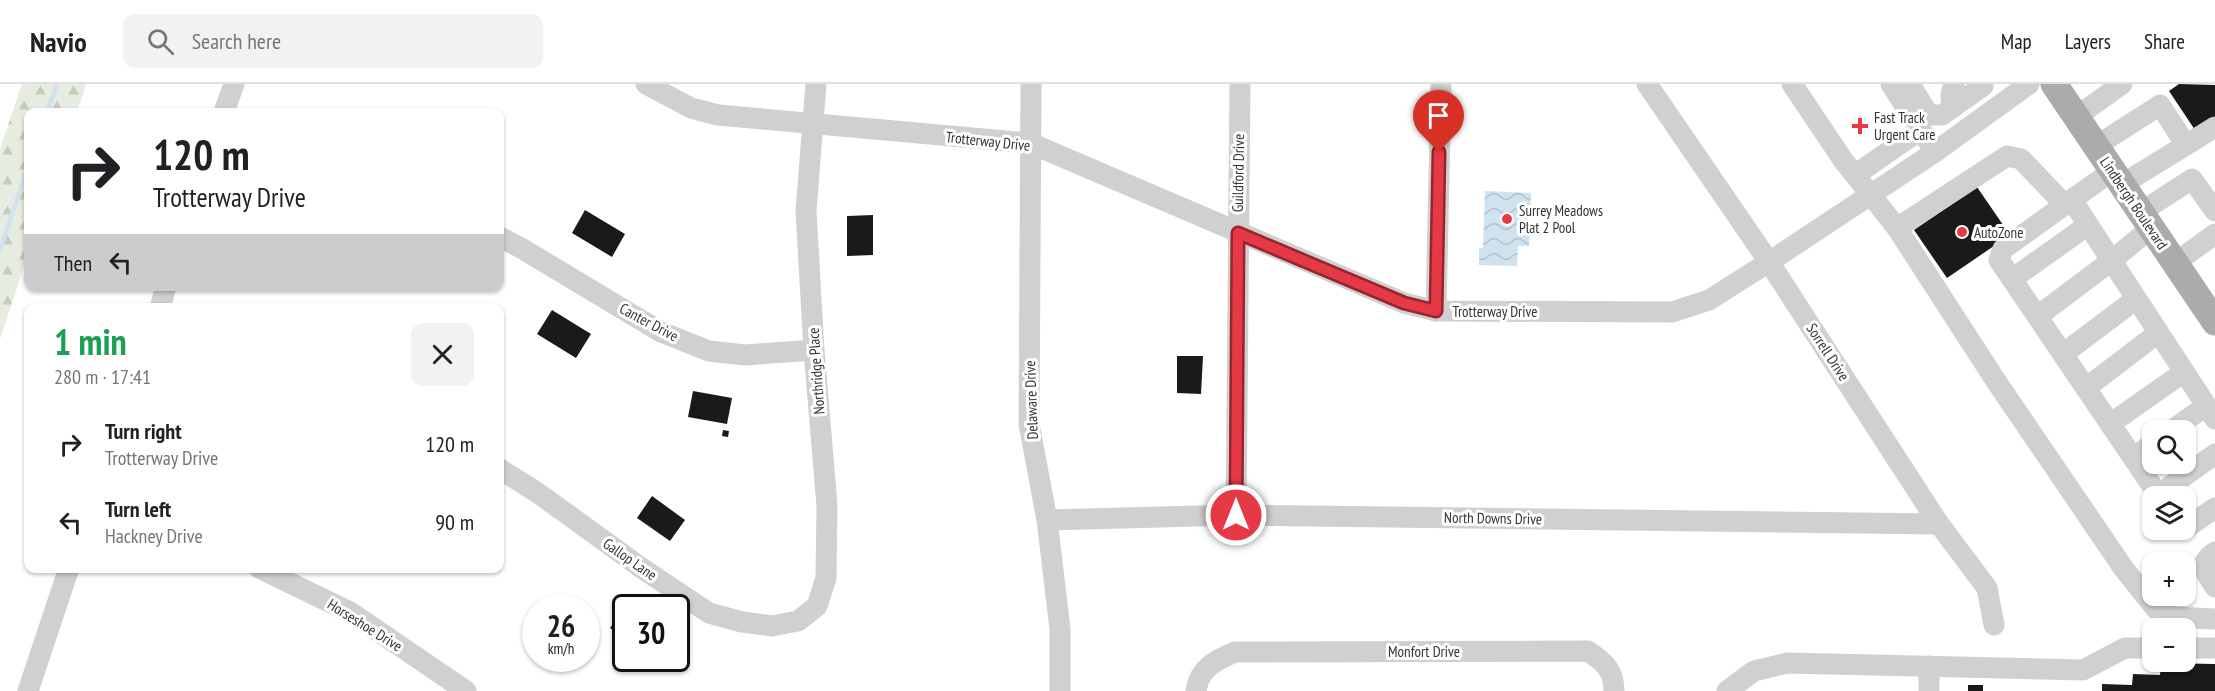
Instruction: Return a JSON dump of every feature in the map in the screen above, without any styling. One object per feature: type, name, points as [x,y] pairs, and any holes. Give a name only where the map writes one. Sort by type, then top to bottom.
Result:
[{"type":"main road","name":"Lindbergh Boulevard","points":[[2054,84],[2215,322]]},
{"type":"street","points":[[225,108],[234,84]]},
{"type":"street","name":"Trotterway Drive","points":[[646,84],[691,108],[718,115],[1030,143],[1404,303],[1436,311],[1672,312],[1709,300],[1935,152],[2029,84]]},
{"type":"street","name":"Northridge Place","points":[[772,626],[798,621],[817,606],[826,578],[827,506],[814,350],[806,212],[816,84]]},
{"type":"street","name":"Delaware Drive","points":[[1031,84],[1029,424],[1047,520],[1060,629],[1060,691]]},
{"type":"street","name":"Guildford Drive","points":[[1236,515],[1240,84]]},
{"type":"street","points":[[1436,311],[1441,84]]},
{"type":"street","name":"Sorrell Drive","points":[[1647,84],[1769,261],[1940,524],[1987,588],[1994,625]]},
{"type":"street","points":[[1792,84],[1855,175],[1896,228],[2016,411],[2124,569],[2156,609],[2173,617],[2215,619]]},
{"type":"street","points":[[1892,84],[1935,152]]},
{"type":"street","points":[[1952,108],[1951,94],[1954,84]]},
{"type":"street","points":[[1929,87],[1911,86],[1929,115],[1942,115],[1983,84]]},
{"type":"street","points":[[2076,117],[2122,84]]},
{"type":"street","points":[[2096,146],[2160,105],[2186,145]]},
{"type":"street","points":[[2152,486],[1999,260],[2003,249],[2068,203],[2186,145],[2215,127]]},
{"type":"street","points":[[1855,175],[1920,130]]},
{"type":"street","points":[[1896,228],[2007,156],[2021,159],[2088,225],[2211,413],[2195,420]]},
{"type":"street","points":[[2037,316],[2111,261],[2146,220],[2192,179],[2215,211]]},
{"type":"street","points":[[2012,279],[2088,225]]},
{"type":"street","points":[[2175,263],[2215,234]]},
{"type":"street","name":"Canter Drive","points":[[504,239],[661,332],[709,351],[745,355],[814,350]]},
{"type":"street","points":[[2063,354],[2136,299]]},
{"type":"street","points":[[2086,388],[2158,333]]},
{"type":"street","points":[[2110,424],[2184,372]]},
{"type":"street","points":[[2133,458],[2142,451]]},
{"type":"street","points":[[2172,486],[2215,454]]},
{"type":"street","name":"Gallop Lane","points":[[504,471],[709,613],[742,622],[772,626]]},
{"type":"street","points":[[2196,520],[2215,508]]},
{"type":"street","name":"North Downs Drive","points":[[1047,520],[1236,515],[1940,524]]},
{"type":"street","points":[[2215,552],[2206,558],[2204,563],[2204,570],[2215,587]]},
{"type":"street","points":[[28,691],[67,573]]},
{"type":"street","name":"Horseshoe Drive","points":[[269,573],[350,612],[466,691]]},
{"type":"street","points":[[1727,691],[1754,671],[1787,663],[2083,670],[2125,648],[2142,648]]},
{"type":"street","points":[[2196,648],[2215,648]]},
{"type":"street","name":"Monfort Drive","points":[[1196,691],[1196,686],[1211,663],[1235,652],[1588,651],[1604,662],[1614,680],[1614,691]]},
{"type":"street","points":[[1929,666],[1929,691]]},
{"type":"green space","points":[[22,84],[86,84],[78,108],[24,108],[24,266],[0,339],[0,149]]},
{"type":"water","name":"Surrey Meadows Plat 2 Pool","points":[[1485,191],[1531,193],[1529,246],[1518,246],[1517,266],[1479,265],[1479,248],[1483,248]]},
{"type":"building","points":[[2179,84],[2215,85],[2215,121],[2197,133],[2169,91]]},
{"type":"building","name":"AutoZone","points":[[1977,187],[2010,235],[1947,278],[1914,230]]},
{"type":"building","points":[[585,210],[625,234],[612,257],[572,233]]},
{"type":"building","points":[[873,215],[873,255],[847,256],[847,216]]},
{"type":"building","points":[[552,310],[591,334],[576,358],[537,334]]},
{"type":"building","points":[[1177,356],[1203,356],[1201,394],[1177,393]]},
{"type":"building","points":[[693,391],[732,398],[727,424],[688,417]]},
{"type":"building","points":[[723,430],[729,431],[728,437],[722,436]]},
{"type":"building","points":[[652,496],[685,520],[670,541],[637,518]]},
{"type":"building","points":[[2196,664],[2215,664],[2215,691],[2102,691],[2102,684],[2132,685],[2133,674],[2160,675],[2160,672],[2196,672]]},
{"type":"building","points":[[1968,685],[1983,685],[1983,691],[1968,691]]},
{"type":"waterway","points":[[48,108],[57,84]]},
{"type":"waterway","points":[[0,250],[24,179]]},
{"type":"place","name":"Fast Track Urgent Care","points":[[1860,126]]},
{"type":"place","name":"Surrey Meadows Plat 2 Pool","points":[[1507,219]]},
{"type":"place","name":"AutoZone","points":[[1962,232]]},
{"type":"route","points":[[1236,515],[1238,233],[1404,303],[1436,311],[1439,152]]}]
